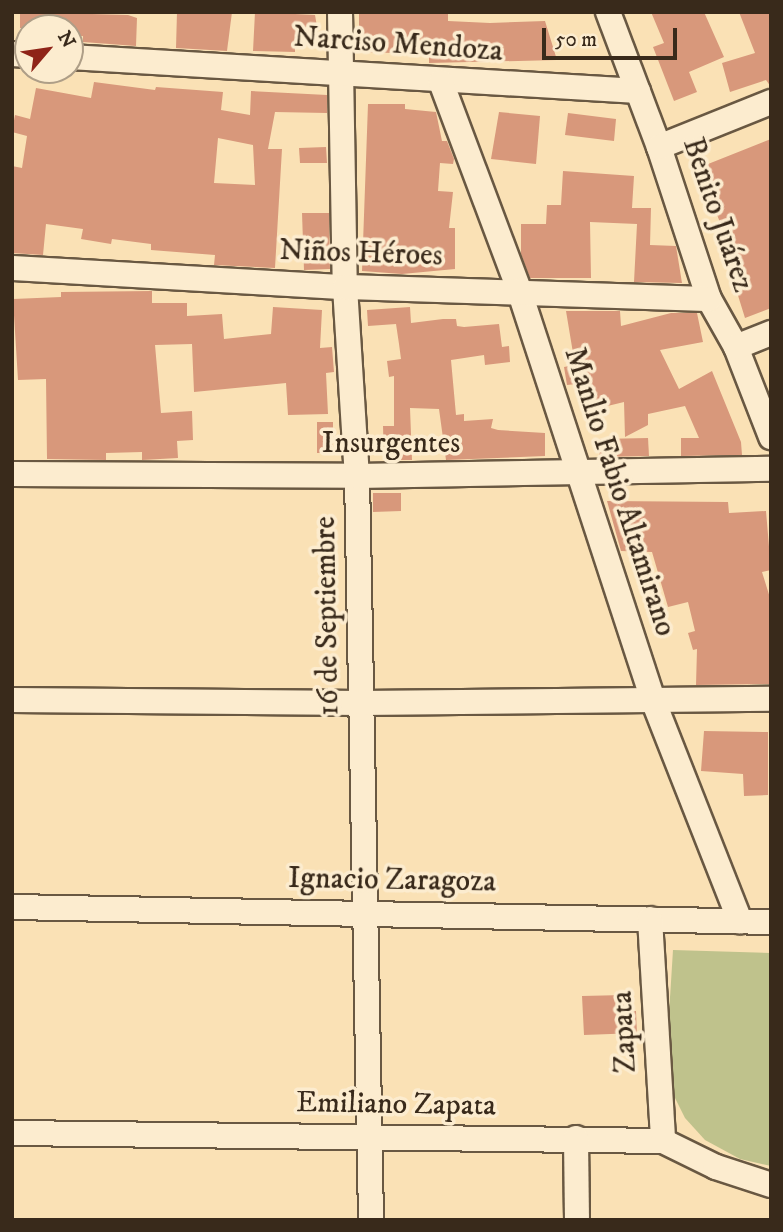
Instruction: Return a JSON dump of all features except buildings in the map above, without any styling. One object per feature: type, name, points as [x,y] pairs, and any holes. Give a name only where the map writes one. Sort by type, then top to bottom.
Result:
[{"type":"street","name":"16 de Septiembre","points":[[340,12],[345,286],[357,476],[371,1220]]},
{"type":"street","name":"Benito Juárez","points":[[608,12],[659,147],[709,299],[736,347],[771,437]]},
{"type":"street","name":"Narciso Mendoza","points":[[84,58],[341,72],[440,82],[638,91]]},
{"type":"street","name":"Manlio Fabio Altamirano","points":[[440,82],[519,290],[653,700],[740,921]]},
{"type":"street","points":[[659,147],[771,102]]},
{"type":"street","name":"Niños Héroes","points":[[12,268],[345,286],[519,290],[709,299]]},
{"type":"street","points":[[736,347],[771,333]]},
{"type":"street","name":"Insurgentes","points":[[12,474],[357,476],[771,469]]},
{"type":"street","points":[[12,700],[361,703],[771,699]]},
{"type":"street","name":"Ignacio Zaragoza","points":[[12,907],[366,911],[771,922]]},
{"type":"street","name":"Zapata","points":[[650,919],[663,1140]]},
{"type":"street","name":"Emiliano Zapata","points":[[12,1133],[663,1140],[716,1167],[771,1185]]},
{"type":"street","points":[[576,1138],[576,1220]]},
{"type":"green space","points":[[673,950],[771,953],[771,1166],[740,1159],[705,1140],[685,1118],[672,1092],[666,1061]]}]
